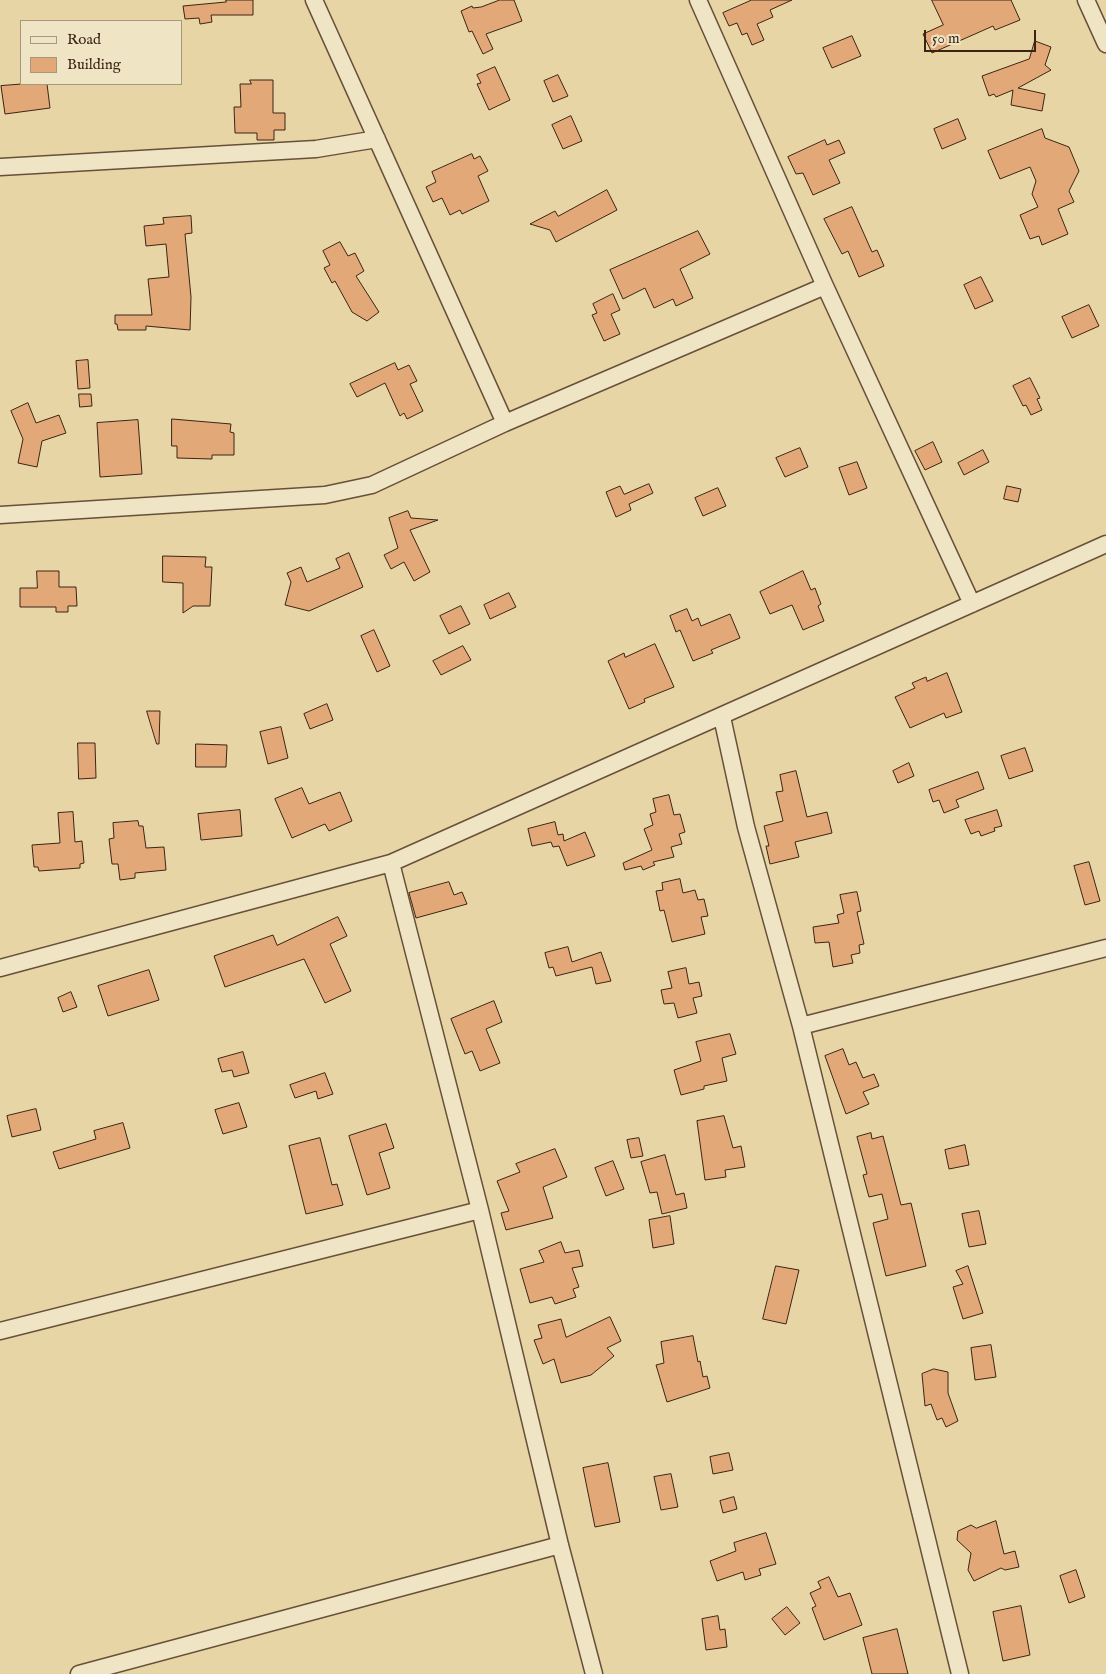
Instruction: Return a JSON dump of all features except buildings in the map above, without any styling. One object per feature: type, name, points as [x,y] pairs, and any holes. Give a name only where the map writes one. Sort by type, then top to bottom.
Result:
[{"type":"street","points":[[314,0],[505,423]]},
{"type":"street","points":[[698,0],[825,286],[972,604]]},
{"type":"street","points":[[1086,0],[1106,44]]},
{"type":"street","points":[[0,168],[316,148],[377,139]]},
{"type":"street","points":[[0,515],[325,495],[372,485],[505,423],[825,286]]},
{"type":"street","points":[[0,968],[391,863],[722,717],[1106,544]]},
{"type":"street","points":[[722,717],[746,827],[801,1026],[960,1674]]},
{"type":"street","points":[[391,863],[480,1210],[560,1545],[594,1674]]},
{"type":"street","points":[[801,1026],[1106,948]]},
{"type":"street","points":[[0,1331],[480,1210]]},
{"type":"street","points":[[80,1674],[560,1545]]}]
